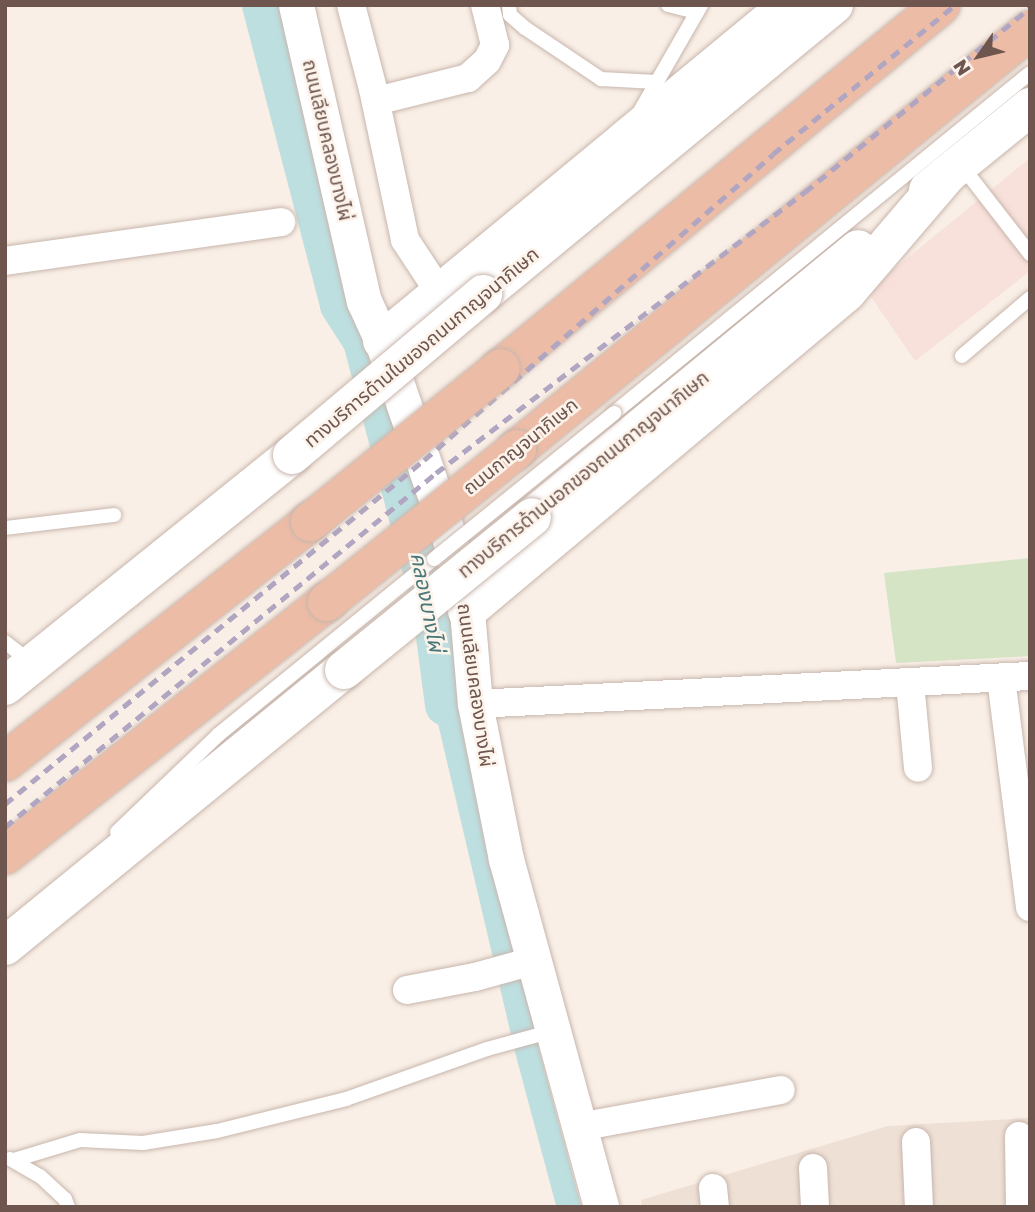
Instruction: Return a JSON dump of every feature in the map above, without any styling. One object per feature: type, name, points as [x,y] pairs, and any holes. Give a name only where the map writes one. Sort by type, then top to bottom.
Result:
[{"type":"highway","points":[[5,762],[501,368],[941,5]]},
{"type":"highway","name":"ถนนกาญจนาภิเษก","points":[[5,855],[327,602],[1030,30]]},
{"type":"main road","points":[[382,341],[776,15],[794,5]]},
{"type":"main road","name":"ทางบริการด้านในของถนนกาญจนาภิเษก","points":[[15,664],[292,455],[834,5]]},
{"type":"main road","name":"ทางบริการด้านนอกของถนนกาญจนาภิเษก","points":[[5,946],[1030,107]]},
{"type":"main road","points":[[467,611],[847,292],[954,169]]},
{"type":"street","name":"ถนนเลียบคลองบางไผ่","points":[[296,5],[364,301],[382,341],[450,540],[467,611],[475,704],[527,963],[545,1033],[579,1127],[601,1207]]},
{"type":"street","points":[[351,5],[376,101],[404,240],[440,293]]},
{"type":"street","points":[[376,101],[468,78],[487,61],[495,45],[499,12]]},
{"type":"street","points":[[5,261],[281,222]]},
{"type":"street","points":[[475,704],[1030,676]]},
{"type":"street","points":[[1002,678],[1030,906]]},
{"type":"street","points":[[910,683],[918,768]]},
{"type":"street","points":[[407,990],[475,977],[527,963]]},
{"type":"street","points":[[579,1127],[781,1090]]},
{"type":"street","points":[[1019,1136],[1020,1207]]},
{"type":"street","points":[[916,1142],[919,1207]]},
{"type":"street","points":[[813,1168],[815,1207]]},
{"type":"lane","points":[[630,136],[643,102],[699,9],[668,5]]},
{"type":"lane","points":[[499,12],[601,79],[656,82]]},
{"type":"lane","points":[[5,938],[218,736],[1030,73]]},
{"type":"lane","points":[[954,169],[1030,254]]},
{"type":"lane","points":[[962,356],[1030,298]]},
{"type":"lane","points":[[5,528],[114,515]]},
{"type":"lane","points":[[10,1159],[80,1140],[143,1143],[217,1131],[346,1099],[487,1049],[545,1033]]},
{"type":"lane","points":[[10,1159],[40,1176],[65,1199],[68,1207]]},
{"type":"shaded area","points":[[1030,158],[1030,271],[915,361],[867,291]]},
{"type":"shaded area","points":[[1030,1118],[1030,1207],[642,1207],[641,1200],[888,1126]]},
{"type":"green space","points":[[1030,558],[1030,656],[896,663],[884,573]]},
{"type":"waterway","name":"คลองบางไผ่","points":[[263,5],[341,305],[364,341],[433,606],[446,705]]},
{"type":"waterway","name":"คลองบางไผ่","points":[[446,705],[526,1047],[569,1207]]},
{"type":"railway","points":[[5,804],[424,460],[773,154],[955,5]]},
{"type":"railway","points":[[5,827],[436,473],[805,192],[1030,8]]}]
